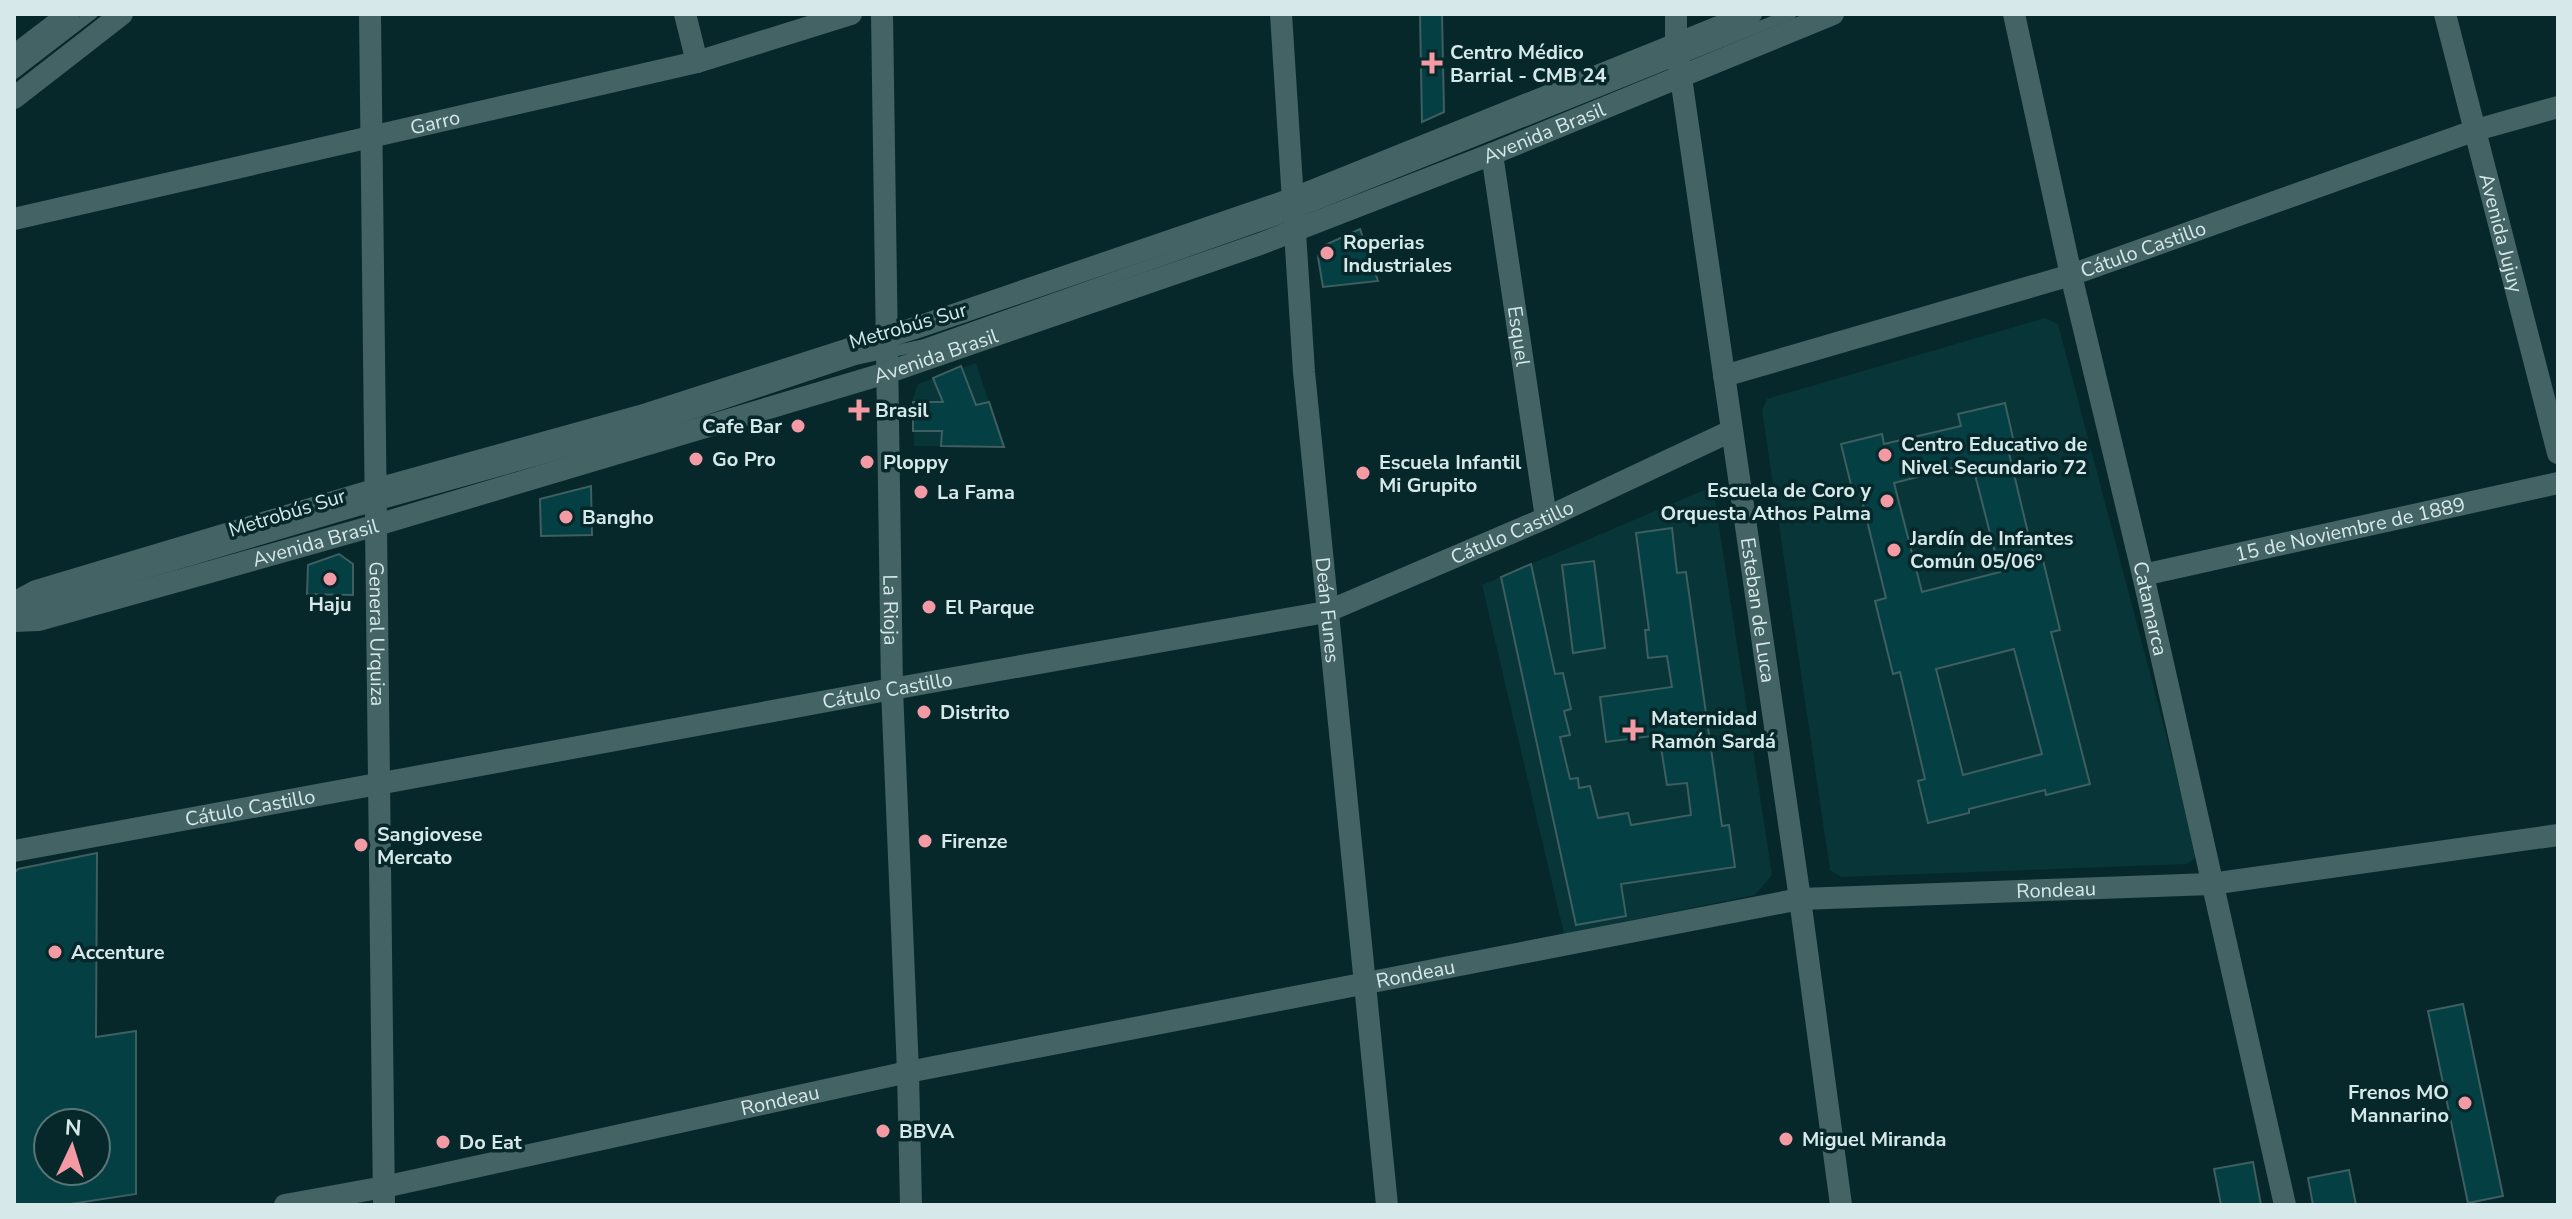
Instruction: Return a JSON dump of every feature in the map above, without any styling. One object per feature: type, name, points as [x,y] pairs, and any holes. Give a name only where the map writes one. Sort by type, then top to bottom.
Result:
[{"type":"street","points":[[14,56],[69,14]]},
{"type":"street","points":[[14,98],[122,14]]},
{"type":"street","name":"General Urquiza","points":[[370,14],[384,1196]]},
{"type":"street","points":[[685,14],[697,62]]},
{"type":"street","name":"Garro","points":[[14,219],[697,62],[851,14]]},
{"type":"street","name":"La Rioja","points":[[882,14],[892,689],[911,1205]]},
{"type":"street","name":"Deán Funes","points":[[1281,14],[1293,215],[1326,612],[1387,1205]]},
{"type":"street","name":"Esteban de Luca","points":[[1676,14],[1679,59],[1841,1205]]},
{"type":"street","name":"Avenida Brasil","points":[[14,621],[39,620],[647,414],[886,354],[1293,215],[1492,154],[1679,59],[1751,14]]},
{"type":"street","name":"Avenida Brasil","points":[[14,603],[36,591],[377,506],[886,354],[1293,215],[1679,59],[1833,14]]},
{"type":"street","name":"Catamarca","points":[[2014,14],[2285,1205]]},
{"type":"street","name":"Avenida Jujuy","points":[[2445,14],[2558,453]]},
{"type":"street","name":"Cátulo Castillo","points":[[1724,376],[2071,275],[2476,130],[2558,107]]},
{"type":"street","name":"Esquel","points":[[1492,154],[1546,518]]},
{"type":"street","name":"Cátulo Castillo","points":[[14,851],[1326,612],[1546,518],[1731,431]]},
{"type":"street","name":"15 de Noviembre de 1889","points":[[2143,575],[2558,483]]},
{"type":"street","name":"Rondeau","points":[[285,1205],[384,1196],[908,1072],[1800,899],[2211,884],[2558,835]]},
{"type":"lane","points":[[14,74],[92,14]]},
{"type":"lane","points":[[1679,59],[1791,14]]},
{"type":"lane","name":"Metrobús Sur","points":[[14,612],[377,506]]},
{"type":"shaded area","points":[[2045,318],[2058,324],[2198,856],[2187,864],[1841,877],[1830,870],[1762,410],[1767,399]]},
{"type":"shaded area","points":[[976,363],[1004,447],[914,446],[913,398],[918,384]]},
{"type":"shaded area","name":"Maternidad Ramón Sardá","points":[[1704,490],[1714,493],[1772,875],[1755,895],[1564,934],[1482,585]]},
{"type":"building","name":"Centro Médico Barrial - CMB 24","points":[[1420,14],[1442,14],[1444,112],[1422,122]]},
{"type":"building","points":[[1360,229],[1378,281],[1323,287],[1318,257],[1320,251],[1325,245]]},
{"type":"building","points":[[961,366],[976,405],[989,402],[1004,447],[941,446],[942,431],[913,431],[913,402],[943,402],[933,378]]},
{"type":"building","points":[[2005,403],[2015,447],[2008,449],[2034,558],[2042,556],[2060,630],[2051,632],[2090,784],[2046,795],[2045,790],[1928,823],[1918,781],[1925,779],[1900,672],[1893,674],[1875,601],[1886,598],[1859,488],[1852,489],[1841,444],[1882,434],[1884,444],[1961,426],[1958,414]],"holes":[[[1972,463],[2000,572],[1922,592],[1894,483]],[[2014,649],[2042,754],[1963,775],[1936,669]]]},
{"type":"building","name":"Bangho","points":[[591,486],[592,535],[541,536],[540,499]]},
{"type":"building","points":[[1672,528],[1677,573],[1686,572],[1722,826],[1729,825],[1735,867],[1621,884],[1626,916],[1576,925],[1501,577],[1531,564],[1555,674],[1563,673],[1571,709],[1564,711],[1570,735],[1560,737],[1570,779],[1578,778],[1579,788],[1590,786],[1598,818],[1628,813],[1631,825],[1691,815],[1687,783],[1667,785],[1659,735],[1606,742],[1600,697],[1672,687],[1667,656],[1648,658],[1645,630],[1649,630],[1636,533]]},
{"type":"building","name":"Haju","points":[[339,554],[353,564],[353,595],[307,594],[308,565]]},
{"type":"building","points":[[1594,561],[1605,648],[1573,653],[1562,565]]},
{"type":"building","name":"Accenture","points":[[97,853],[96,1037],[136,1031],[136,1194],[64,1205],[14,1205],[14,873],[18,869]]},
{"type":"building","name":"Frenos MO Mannarino","points":[[2463,1004],[2503,1196],[2468,1203],[2428,1011]]},
{"type":"building","points":[[2253,1162],[2261,1205],[2221,1205],[2214,1169]]},
{"type":"building","points":[[2349,1170],[2356,1205],[2313,1205],[2308,1178]]},
{"type":"place","name":"Centro Médico Barrial - CMB 24","points":[[1432,63]]},
{"type":"place","name":"Roperias Industriales","points":[[1327,253]]},
{"type":"place","name":"Brasil","points":[[859,410]]},
{"type":"place","name":"Cafe Bar","points":[[798,426]]},
{"type":"place","name":"Centro Educativo de Nivel Secundario 72","points":[[1885,455]]},
{"type":"place","name":"Go Pro","points":[[696,459]]},
{"type":"place","name":"Ploppy","points":[[867,462]]},
{"type":"place","name":"Escuela Infantil Mi Grupito","points":[[1363,473]]},
{"type":"place","name":"La Fama","points":[[921,492]]},
{"type":"place","name":"Escuela de Coro y Orquesta Athos Palma","points":[[1887,501]]},
{"type":"place","name":"Bangho","points":[[566,517]]},
{"type":"place","name":"Jardín de Infantes Común 05/06°","points":[[1894,550]]},
{"type":"place","name":"Haju","points":[[330,579]]},
{"type":"place","name":"El Parque","points":[[929,607]]},
{"type":"place","name":"Distrito","points":[[924,712]]},
{"type":"place","name":"Maternidad Ramón Sardá","points":[[1633,730]]},
{"type":"place","name":"Firenze","points":[[925,841]]},
{"type":"place","name":"Sangiovese Mercato","points":[[361,845]]},
{"type":"place","name":"Accenture","points":[[55,952]]},
{"type":"place","name":"Frenos MO Mannarino","points":[[2465,1103]]},
{"type":"place","name":"BBVA","points":[[883,1131]]},
{"type":"place","name":"Miguel Miranda","points":[[1786,1139]]},
{"type":"place","name":"Do Eat","points":[[443,1142]]}]
